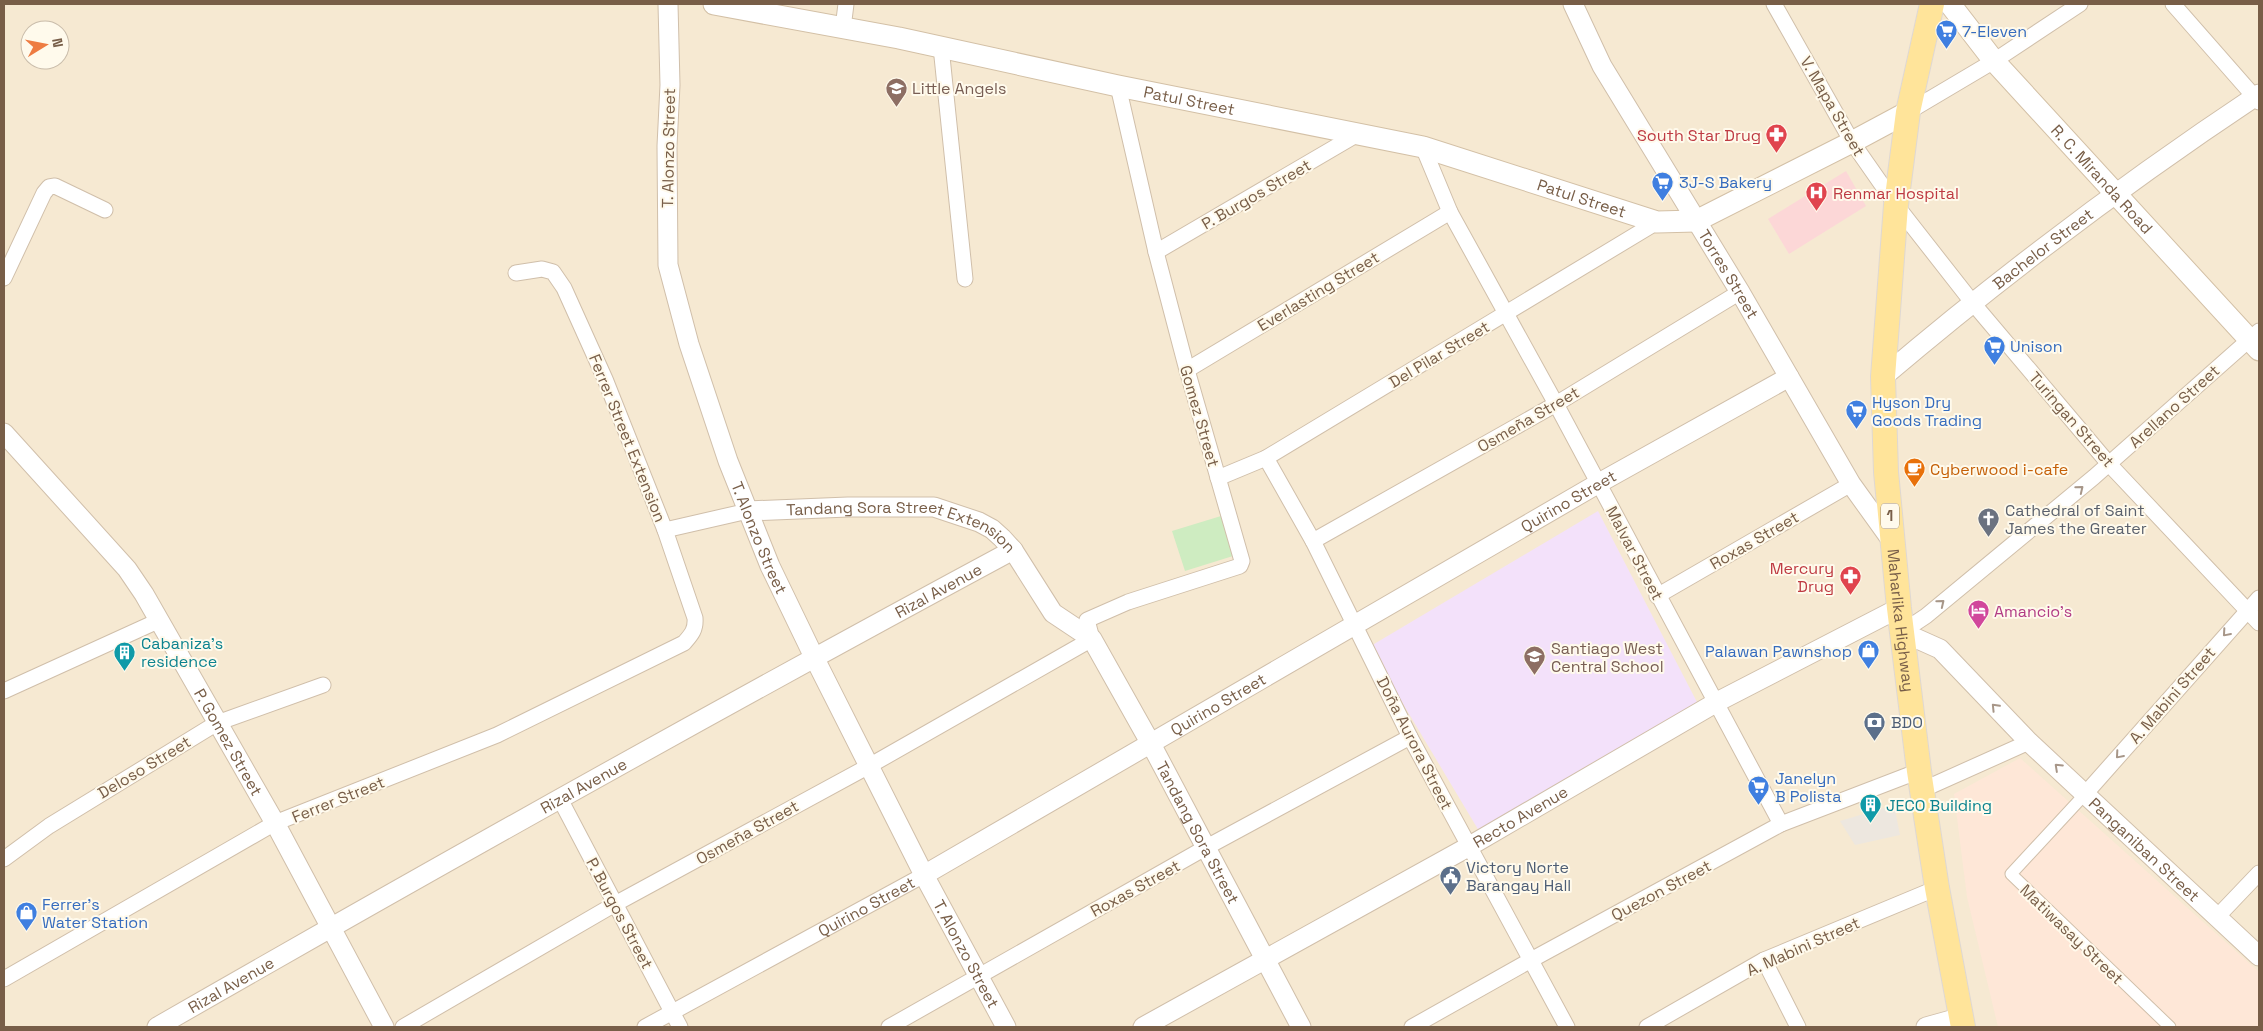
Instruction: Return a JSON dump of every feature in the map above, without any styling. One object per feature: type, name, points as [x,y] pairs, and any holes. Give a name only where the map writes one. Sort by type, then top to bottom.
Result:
[{"type":"main road","name":"Patul Street","points":[[714,4],[941,47],[1118,86],[1423,147],[1657,222],[1696,221]]},
{"type":"main road","name":"Maharlika Highway","points":[[1932,4],[1908,112],[1896,205],[1883,377],[1886,472],[1892,541],[1920,781],[1937,888],[1962,1022]]},
{"type":"main road","name":"R. C. Miranda Road","points":[[1950,4],[1994,61],[2115,193],[2256,340]]},
{"type":"main road","points":[[1696,221],[1908,112]]},
{"type":"street","name":"T. Alonzo Street","points":[[668,4],[670,85],[667,146],[668,265],[689,344],[728,461],[770,566],[924,875],[1006,1027]]},
{"type":"street","points":[[843,28],[846,4]]},
{"type":"street","name":"Torres Street","points":[[1573,4],[1602,66],[1740,292],[1851,484],[1892,541]]},
{"type":"street","name":"V. Mapa Street","points":[[1774,4],[1852,142],[1896,205]]},
{"type":"street","points":[[1908,112],[1994,61],[2080,4]]},
{"type":"street","points":[[2173,4],[2258,98]]},
{"type":"street","points":[[941,47],[965,279]]},
{"type":"street","name":"Gomez Street","points":[[1092,639],[1087,620],[1128,602],[1240,566],[1242,561],[1187,370],[1156,252],[1118,86]]},
{"type":"street","name":"Bachelor Street","points":[[1883,377],[1972,302],[2115,193],[2258,98]]},
{"type":"street","name":"P. Burgos Street","points":[[1156,252],[1356,135]]},
{"type":"street","name":"Malvar Street","points":[[1423,147],[1450,212],[1556,404],[1657,596],[1717,702],[1781,824]]},
{"type":"street","points":[[4,278],[44,193],[49,187],[55,186],[105,210]]},
{"type":"street","name":"Turingan Street","points":[[1896,205],[1972,302],[2109,464],[2259,623]]},
{"type":"street","name":"Everlasting Street","points":[[1187,370],[1450,212]]},
{"type":"street","name":"Del Pilar Street","points":[[1218,478],[1266,458],[1657,222]]},
{"type":"street","name":"Ferrer Street Extension","points":[[516,273],[542,269],[553,272],[559,278],[605,379],[665,530],[695,618],[696,626],[684,643]]},
{"type":"street","name":"Osmeña Street","points":[[1313,541],[1556,404],[1740,292]]},
{"type":"street","name":"Arellano Street","points":[[1902,632],[1926,616],[2256,340]]},
{"type":"street","name":"Quirino Street","points":[[645,1027],[924,875],[1598,483],[1789,377]]},
{"type":"street","name":"P. Gomez Street","points":[[4,433],[127,570],[160,620],[275,823],[384,1027]]},
{"type":"street","name":"Doña Aurora Street","points":[[1266,458],[1313,541],[1410,737],[1468,847],[1567,1027]]},
{"type":"street","name":"Roxas Street","points":[[1657,596],[1851,484]]},
{"type":"street","name":"Tandang Sora Street Extension","points":[[665,530],[748,511],[848,507],[934,507],[979,522],[992,529],[1013,550],[1053,613],[1092,639]]},
{"type":"street","name":"Rizal Avenue","points":[[158,1027],[330,928],[814,657],[1013,550]]},
{"type":"street","name":"A. Mabini Street","points":[[2086,793],[2259,598]]},
{"type":"street","name":"Recto Avenue","points":[[1143,1027],[1468,847],[1717,702],[1899,608]]},
{"type":"street","points":[[4,692],[160,620]]},
{"type":"street","name":"Panganiban Street","points":[[1902,632],[1940,649],[2029,742],[2259,956]]},
{"type":"street","name":"Osmeña Street","points":[[403,1027],[615,904],[869,766],[1092,639]]},
{"type":"street","name":"Tandang Sora Street","points":[[1092,639],[1151,744],[1300,1027]]},
{"type":"street","name":"Ferrer Street","points":[[4,979],[275,823],[497,736],[684,643]]},
{"type":"street","name":"Deloso Street","points":[[4,859],[49,826],[217,723],[322,685]]},
{"type":"street","name":"Roxas Street","points":[[889,1027],[1205,848],[1410,737]]},
{"type":"street","points":[[1920,781],[2029,742]]},
{"type":"street","name":"Quezon Street","points":[[1412,1027],[1781,824],[1920,781]]},
{"type":"street","name":"Matiwasay Street","points":[[2086,793],[2011,874],[2170,1027]]},
{"type":"street","name":"P. Burgos Street","points":[[560,799],[680,1027]]},
{"type":"street","points":[[2218,916],[2259,873]]},
{"type":"street","name":"A. Mabini Street","points":[[1647,1027],[1764,960],[1937,888]]},
{"type":"street","points":[[1764,960],[1798,1027]]},
{"type":"street","points":[[1926,1027],[1962,1022]]},
{"type":"shaded area","points":[[4,4],[2259,4],[2259,1027],[4,1027]]},
{"type":"shaded area","name":"Renmar Hospital","points":[[1846,171],[1866,206],[1789,254],[1768,219]]},
{"type":"shaded area","name":"Santiago West Central School","points":[[1598,511],[1699,706],[1479,831],[1369,647]]},
{"type":"shaded area","points":[[2020,758],[2259,972],[2259,1027],[1998,1027],[1967,897],[1954,794]]},
{"type":"shaded area","name":"JECO Building","points":[[1894,805],[1900,835],[1855,845],[1840,821]]},
{"type":"green space","points":[[1221,516],[1233,556],[1185,571],[1172,531]]},
{"type":"place","name":"7-Eleven","points":[[1946,50]]},
{"type":"place","name":"Little Angels","points":[[896,107]]},
{"type":"place","name":"South Star Drug","points":[[1777,154]]},
{"type":"place","name":"3J-S Bakery","points":[[1663,201]]},
{"type":"place","name":"Renmar Hospital","points":[[1817,212]]},
{"type":"place","name":"Unison","points":[[1994,365]]},
{"type":"place","name":"Hyson Dry Goods Trading","points":[[1856,430]]},
{"type":"place","name":"Cyberwood i-cafe","points":[[1914,488]]},
{"type":"place","name":"Cathedral of Saint James the Greater","points":[[1989,538]]},
{"type":"place","name":"Mercury Drug","points":[[1850,596]]},
{"type":"place","name":"Amancio's","points":[[1978,630]]},
{"type":"place","name":"Palawan Pawnshop","points":[[1868,670]]},
{"type":"place","name":"Cabaniza's residence","points":[[125,671]]},
{"type":"place","name":"Santiago West Central School","points":[[1535,676]]},
{"type":"place","name":"BDO","points":[[1875,741]]},
{"type":"place","name":"Janelyn B Polista","points":[[1759,806]]},
{"type":"place","name":"JECO Building","points":[[1870,824]]},
{"type":"place","name":"Victory Norte Barangay Hall","points":[[1450,895]]},
{"type":"place","name":"Ferrer's Water Station","points":[[26,932]]}]
